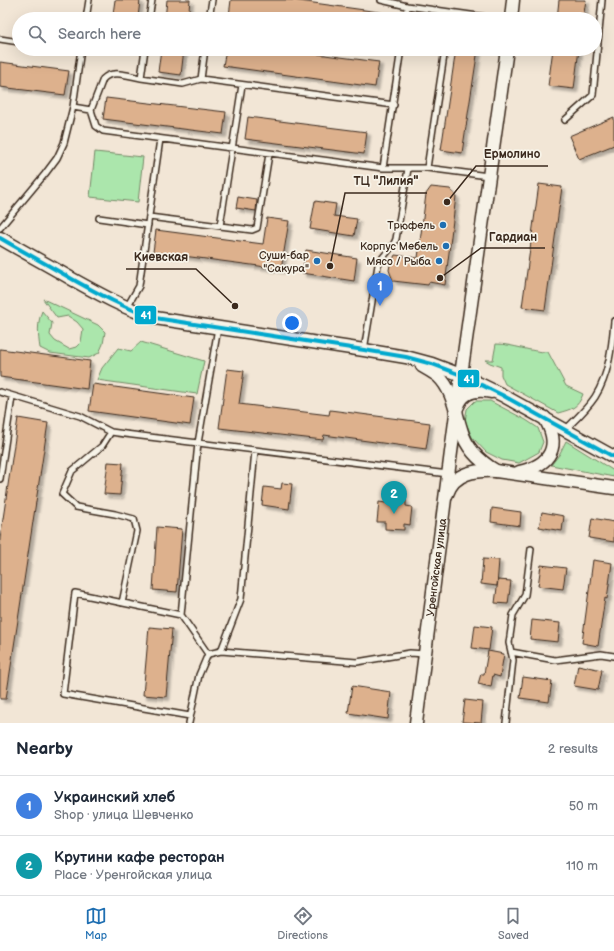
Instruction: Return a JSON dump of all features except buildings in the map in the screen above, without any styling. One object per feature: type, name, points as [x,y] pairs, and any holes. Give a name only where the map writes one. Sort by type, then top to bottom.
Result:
[{"type":"street","points":[[512,12],[513,0]]},
{"type":"street","name":"Уренгойская улица","points":[[416,723],[456,411],[506,56]]},
{"type":"street","points":[[0,238],[127,308],[155,318],[406,357],[461,374],[544,417],[614,457]]},
{"type":"street","points":[[406,357],[438,376],[445,384],[456,411],[461,430],[470,450],[487,465],[501,471],[614,488]]},
{"type":"street","points":[[456,411],[463,397],[474,391],[485,391],[502,395]]},
{"type":"street","points":[[444,505],[449,488],[458,478],[466,474],[475,471],[519,472],[528,470],[544,461],[552,449],[552,435],[544,417]]},
{"type":"lane","points":[[87,12],[89,0]]},
{"type":"lane","points":[[150,12],[152,0]]},
{"type":"lane","points":[[210,12],[212,0]]},
{"type":"lane","points":[[381,0],[444,12]]},
{"type":"lane","points":[[601,12],[602,0]]},
{"type":"lane","points":[[407,6],[407,12]]},
{"type":"lane","points":[[0,39],[12,41]]},
{"type":"lane","points":[[0,228],[57,158],[64,143],[73,107],[80,56]]},
{"type":"lane","points":[[141,78],[144,56]]},
{"type":"lane","points":[[200,79],[204,56]]},
{"type":"lane","points":[[383,168],[394,105],[400,56]]},
{"type":"lane","points":[[427,168],[444,56]]},
{"type":"lane","points":[[565,120],[593,95],[597,56]]},
{"type":"lane","points":[[394,105],[200,79],[183,84],[112,73],[103,79],[91,110],[96,126],[99,129],[232,149],[383,168],[427,168],[488,176]]},
{"type":"lane","points":[[220,226],[242,85]]},
{"type":"lane","points":[[73,107],[91,110]]},
{"type":"lane","points":[[127,308],[139,286],[160,139]]},
{"type":"lane","points":[[149,216],[252,230],[257,228],[269,154]]},
{"type":"lane","points":[[364,350],[378,265],[382,257],[394,245],[408,169]]},
{"type":"lane","points":[[99,218],[148,225]]},
{"type":"lane","points":[[566,429],[585,410],[605,376],[610,356],[614,321]]},
{"type":"lane","points":[[208,654],[182,615],[198,443],[218,328]]},
{"type":"lane","points":[[0,392],[80,416],[111,432],[448,474]]},
{"type":"lane","points":[[0,479],[12,396]]},
{"type":"lane","points":[[111,432],[102,446],[72,471],[62,494],[76,508],[115,514],[134,519],[137,531],[122,603]]},
{"type":"lane","points":[[222,651],[241,599],[255,450]]},
{"type":"lane","points":[[506,723],[514,660],[509,643],[513,616],[525,595],[531,549]]},
{"type":"lane","points":[[182,615],[75,593],[63,694],[190,716]]},
{"type":"lane","points":[[208,654],[222,651],[357,662],[410,653],[424,654]]},
{"type":"lane","points":[[511,652],[555,660],[601,654],[614,656]]},
{"type":"lane","points":[[189,723],[199,675],[208,654]]},
{"type":"green space","points":[[95,152],[143,157],[138,202],[90,197]]},
{"type":"green space","points":[[43,299],[98,325],[105,332],[103,344],[99,353],[89,358],[50,353],[40,348],[38,329],[42,311],[52,323],[50,335],[55,341],[69,349],[76,347],[81,342],[83,329],[77,322],[68,316],[57,318]]},
{"type":"green space","points":[[141,342],[204,361],[197,394],[97,380],[102,368],[118,348],[131,351]]},
{"type":"green space","points":[[496,344],[548,352],[566,386],[583,394],[577,405],[571,409],[558,413],[505,384],[501,375],[501,367],[485,360],[493,360]]},
{"type":"green space","points":[[475,401],[490,401],[538,428],[543,442],[539,452],[519,463],[502,460],[486,452],[472,437],[465,421],[467,409]]},
{"type":"green space","points":[[566,441],[614,471],[614,477],[551,465],[559,455]]},
{"type":"transit line","name":"41","points":[[0,238],[102,296],[155,318],[364,350],[406,357],[432,364],[461,375],[502,395],[614,457]]},
{"type":"place","name":"Ермолино","points":[[447,202]]},
{"type":"place","name":"Трюфель","points":[[443,225]]},
{"type":"place","name":"Корпус Мебель","points":[[446,246]]},
{"type":"place","name":"Суши-бар \"Сакура\"","points":[[317,261]]},
{"type":"place","name":"Мясо / Рыба","points":[[439,261]]},
{"type":"place","name":"ТЦ \"Лилия\"","points":[[330,266]]},
{"type":"place","name":"Гардиан","points":[[440,278]]},
{"type":"place","name":"Киевская","points":[[235,306]]},
{"type":"place","name":"Украинский хлеб","points":[[380,306]]},
{"type":"place","name":"Крутини кафе ресторан","points":[[394,514]]}]
